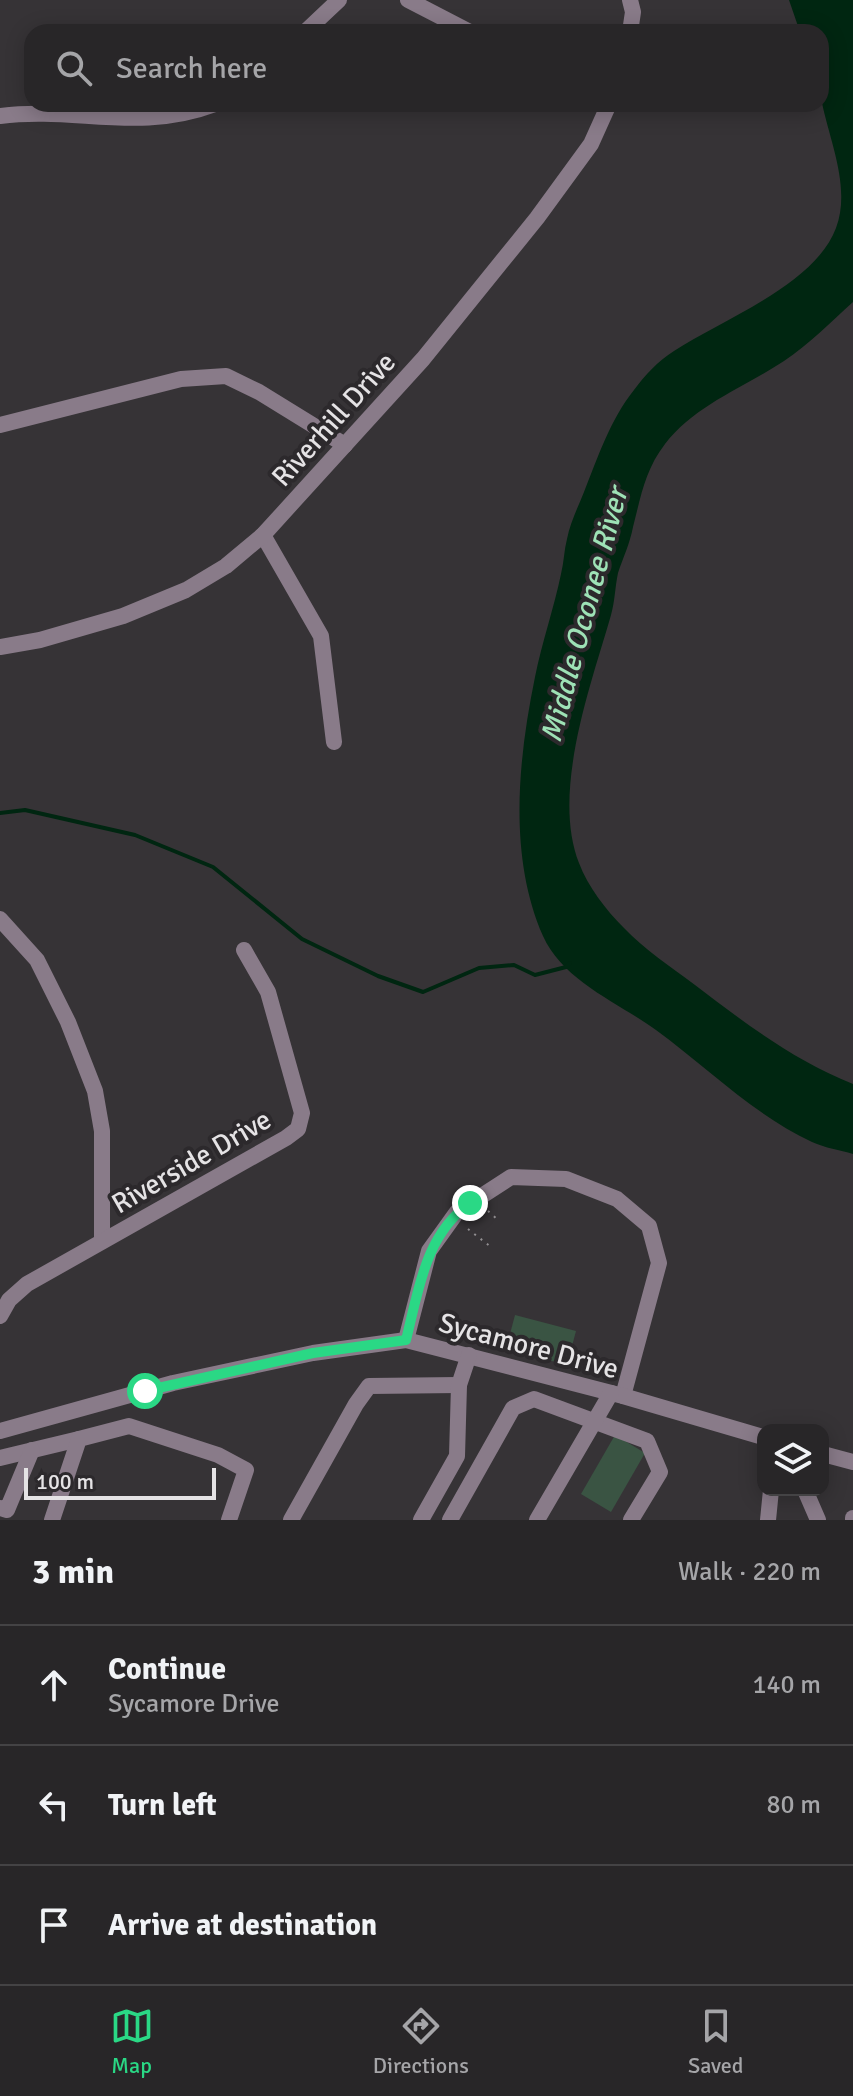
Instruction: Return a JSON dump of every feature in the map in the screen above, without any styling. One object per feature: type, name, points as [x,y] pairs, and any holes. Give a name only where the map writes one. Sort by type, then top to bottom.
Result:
[{"type":"street","points":[[314,24],[339,0]]},
{"type":"street","points":[[408,0],[454,24]]},
{"type":"street","points":[[630,0],[631,24]]},
{"type":"street","points":[[0,116],[119,120],[162,118],[191,112]]},
{"type":"street","name":"Riverhill Drive","points":[[0,647],[40,640],[123,616],[186,590],[226,566],[263,535],[423,359],[537,218],[591,144],[605,112]]},
{"type":"street","points":[[0,425],[181,379],[226,376],[259,392],[345,445]]},
{"type":"street","points":[[263,535],[321,636],[334,742]]},
{"type":"street","points":[[0,919],[37,960],[68,1022],[95,1091],[102,1131],[102,1241]]},
{"type":"street","name":"Riverside Drive","points":[[0,1295],[27,1284],[298,1129],[302,1113],[268,992],[244,950]]},
{"type":"street","points":[[406,1340],[429,1251],[457,1212],[511,1177],[566,1179],[617,1199],[649,1226],[659,1263],[617,1395],[596,1421],[537,1520]]},
{"type":"street","name":"Riverside Drive","points":[[0,1316],[9,1300],[27,1284]]},
{"type":"street","name":"Sycamore Drive","points":[[0,1431],[173,1383],[313,1353],[406,1340],[757,1435]]},
{"type":"street","points":[[421,1520],[457,1456],[459,1385],[469,1355]]},
{"type":"street","points":[[291,1520],[369,1386],[459,1385]]},
{"type":"street","points":[[450,1520],[513,1408],[534,1399],[647,1441],[660,1472],[631,1520]]},
{"type":"street","points":[[0,1458],[129,1426],[218,1455],[246,1470],[229,1520]]},
{"type":"street","points":[[52,1520],[79,1439]]},
{"type":"street","points":[[0,1508],[7,1510],[32,1450]]},
{"type":"street","points":[[829,1456],[853,1462]]},
{"type":"street","points":[[768,1520],[770,1496]]},
{"type":"street","points":[[808,1496],[818,1520]]},
{"type":"path","points":[[488,1211],[498,1220]]},
{"type":"path","points":[[468,1229],[491,1247]]},
{"type":"shaded area","points":[[515,1315],[576,1331],[567,1365],[506,1349]]},
{"type":"shaded area","points":[[615,1435],[645,1453],[611,1512],[581,1494]]},
{"type":"water","name":"Middle Oconee River","points":[[789,0],[853,0],[853,302],[793,354],[691,418],[658,454],[644,484],[618,573],[612,610],[577,739],[569,804],[572,835],[583,872],[604,906],[632,936],[770,1040],[810,1064],[853,1084],[853,1154],[812,1142],[770,1118],[656,1030],[593,990],[564,966],[543,936],[532,905],[521,841],[524,741],[538,664],[570,527],[611,426],[634,390],[657,364],[788,284],[825,248],[836,228],[840,213],[840,181],[825,112],[829,112],[829,24],[797,24]]},
{"type":"waterway","points":[[0,813],[25,810],[135,835],[213,867],[302,939],[378,976],[423,992],[479,968],[514,965],[535,975],[566,967],[570,963]]},
{"type":"route","points":[[145,1391],[313,1353],[406,1340],[429,1251],[457,1212],[470,1203]]}]
